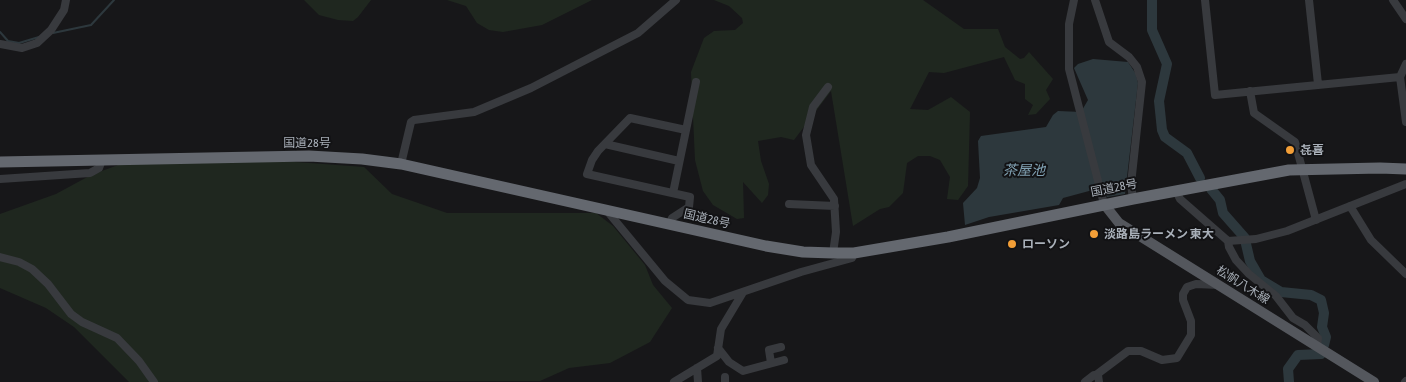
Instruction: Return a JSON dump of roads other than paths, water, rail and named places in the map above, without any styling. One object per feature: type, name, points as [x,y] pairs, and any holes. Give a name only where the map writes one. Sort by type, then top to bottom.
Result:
[{"type":"highway","name":"国道28号","points":[[0,162],[309,156],[362,159],[401,164],[773,248],[833,253],[854,253],[948,237],[1104,204],[1301,170],[1406,169]]},
{"type":"main road","name":"松帆八木線","points":[[1104,204],[1119,223],[1374,382]]},
{"type":"street","points":[[0,44],[22,48],[37,43],[51,30],[64,10],[66,0]]},
{"type":"street","points":[[401,164],[410,122],[474,112],[540,84],[638,32],[676,0]]},
{"type":"street","points":[[1074,0],[1069,24],[1069,69],[1104,204]]},
{"type":"street","points":[[1095,0],[1109,42],[1129,57],[1137,67],[1142,82],[1131,184],[1133,199]]},
{"type":"street","points":[[1205,0],[1215,95],[1400,76]]},
{"type":"street","points":[[1309,0],[1318,84]]},
{"type":"street","points":[[1396,2],[1406,19]]},
{"type":"street","points":[[1406,64],[1400,76],[1406,122]]},
{"type":"street","points":[[673,193],[696,82]]},
{"type":"street","points":[[828,87],[813,107],[806,135],[811,165],[834,199],[836,232],[833,253]]},
{"type":"street","points":[[1250,91],[1254,113],[1295,142],[1316,220]]},
{"type":"street","points":[[669,224],[672,218],[690,207],[692,200],[690,197],[587,174],[592,160],[630,118],[686,130]]},
{"type":"street","points":[[605,144],[680,161]]},
{"type":"street","points":[[0,179],[90,173],[99,168],[102,160]]},
{"type":"street","points":[[1228,241],[1256,239],[1316,220],[1406,184]]},
{"type":"street","points":[[1176,191],[1180,199],[1228,241],[1236,260],[1249,274],[1276,296],[1293,318],[1318,338],[1317,346]]},
{"type":"street","points":[[789,204],[835,206]]},
{"type":"street","points":[[1350,206],[1372,240],[1406,274]]},
{"type":"street","points":[[608,212],[665,281],[688,300],[710,303],[742,294],[801,272],[852,258],[854,253]]},
{"type":"street","points":[[0,257],[20,262],[32,269],[48,284],[71,314],[82,322],[117,338],[139,361],[154,382]]},
{"type":"street","points":[[1085,382],[1098,378],[1128,351],[1141,351],[1162,360],[1177,358],[1191,336],[1191,321],[1183,300],[1183,294],[1187,288],[1196,284],[1219,285]]},
{"type":"street","points":[[674,382],[717,356],[722,329],[742,294]]},
{"type":"street","points":[[771,363],[769,350],[781,347]]},
{"type":"street","points":[[718,348],[729,362],[743,371],[784,360]]},
{"type":"street","points":[[697,368],[698,382]]},
{"type":"water","name":"茶屋池","points":[[1093,59],[1128,62],[1136,74],[1138,83],[1125,194],[1107,197],[1105,192],[1089,191],[1063,198],[1059,205],[989,217],[965,225],[963,203],[977,188],[980,178],[978,141],[981,136],[1046,127],[1053,115],[1058,111],[1081,112],[1088,100],[1074,68],[1078,64]]},
{"type":"waterway","points":[[53,33],[91,25],[114,0]]},
{"type":"waterway","points":[[1152,0],[1152,30],[1167,64],[1159,101],[1162,130],[1165,137],[1187,153],[1200,178]]},
{"type":"waterway","points":[[0,32],[8,41],[19,43],[39,37]]},
{"type":"waterway","points":[[1211,189],[1220,200],[1223,213],[1245,238]]},
{"type":"waterway","points":[[1246,244],[1250,261],[1261,280],[1281,292],[1311,295],[1321,300],[1324,313],[1322,327],[1326,337],[1324,345]]},
{"type":"waterway","points":[[1289,382],[1288,369],[1298,355],[1321,354]]},
{"type":"place","name":"㐂喜","points":[[1290,150]]},
{"type":"place","name":"淡路島ラーメン 東大","points":[[1094,234]]},
{"type":"place","name":"ローソン","points":[[1012,244]]}]
